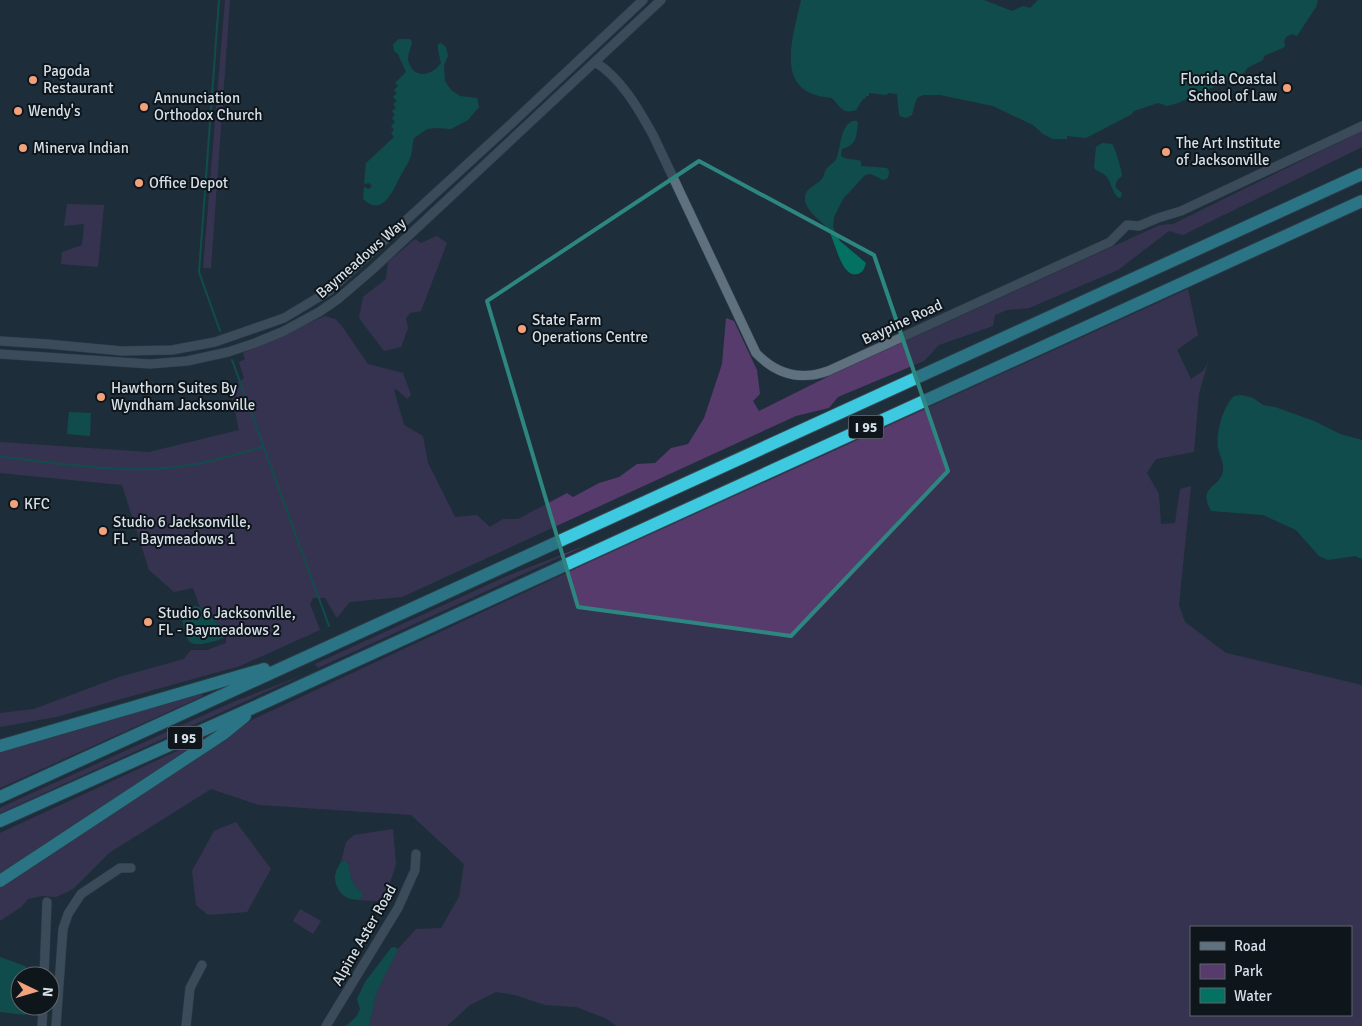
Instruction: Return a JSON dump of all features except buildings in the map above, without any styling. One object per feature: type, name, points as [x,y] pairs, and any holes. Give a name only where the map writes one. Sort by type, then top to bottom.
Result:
[{"type":"highway","name":"I 95","points":[[0,796],[1362,174]]},
{"type":"highway","name":"I 95","points":[[0,821],[259,705],[1362,201]]},
{"type":"highway","points":[[0,746],[305,658]]},
{"type":"highway","points":[[0,880],[223,734],[259,705]]},
{"type":"highway","points":[[0,739],[17,742]]},
{"type":"street","name":"Baymeadows Way","points":[[0,341],[151,352],[215,342],[284,318],[329,291],[643,0]]},
{"type":"street","name":"Baymeadows Way","points":[[0,354],[150,364],[187,360],[228,352],[284,330],[338,299],[373,269],[661,0]]},
{"type":"street","name":"Baypine Road","points":[[594,62],[606,69],[619,84],[653,135],[756,353],[775,368],[800,376],[828,372],[1110,242],[1127,225],[1139,226],[1181,210],[1362,126]]},
{"type":"street","points":[[150,364],[151,352]]},
{"type":"street","name":"Alpine Aster Road","points":[[326,1026],[398,908],[415,870],[416,854]]},
{"type":"street","points":[[56,1026],[62,929],[68,914],[81,894],[120,868],[131,868]]},
{"type":"street","points":[[44,966],[47,902]]},
{"type":"street","points":[[186,1026],[190,988],[202,965]]},
{"type":"highlighted area","points":[[699,161],[874,255],[948,471],[791,636],[578,607],[487,301]]},
{"type":"green space","points":[[225,0],[230,0],[211,268],[203,268]]},
{"type":"green space","points":[[1362,131],[1362,147],[1183,235],[1169,231],[1118,270],[1029,308],[1007,310],[995,315],[993,326],[939,345],[924,361],[838,397],[829,408],[796,416],[402,597],[350,602],[337,618],[325,598],[313,598],[310,604],[320,630],[240,666],[56,717],[0,727],[0,713],[34,709],[119,677],[184,659],[191,650],[207,650],[226,643],[226,631],[200,607],[193,588],[174,592],[149,570],[122,485],[0,473],[0,442],[149,452],[239,430],[230,388],[244,378],[239,362],[245,359],[243,353],[325,316],[335,319],[341,325],[368,364],[403,373],[411,395],[407,399],[396,389],[394,390],[404,425],[423,436],[428,463],[455,517],[477,515],[490,527],[503,519],[518,519],[567,493],[573,497],[599,483],[619,477],[637,464],[655,463],[671,448],[688,444],[704,418],[722,364],[726,318],[734,321],[757,370],[760,394],[753,401],[759,411],[831,375],[1160,225],[1173,224]]},
{"type":"green space","points":[[67,204],[104,205],[98,267],[61,264],[62,252],[82,245],[84,224],[64,226]]},
{"type":"green space","points":[[437,236],[447,243],[421,311],[410,313],[406,318],[408,328],[401,347],[384,351],[359,318],[363,297],[386,279],[388,262],[415,239],[421,243]]},
{"type":"green space","points":[[1188,289],[1198,335],[1177,350],[1191,379],[1203,371],[1208,363],[1199,393],[1194,452],[1156,459],[1147,473],[1159,494],[1161,524],[1175,523],[1180,489],[1191,486],[1179,605],[1185,622],[1226,653],[1362,685],[1362,1026],[617,1026],[605,1018],[576,1007],[545,1005],[515,995],[496,992],[470,1005],[447,1026],[369,1026],[377,992],[398,949],[416,929],[441,928],[459,897],[464,864],[411,815],[259,805],[211,789],[109,853],[73,889],[56,897],[42,896],[28,899],[21,907],[0,921],[0,887],[228,733],[256,718],[592,561]]},
{"type":"green space","points":[[587,545],[318,668],[315,664],[507,576]]},
{"type":"green space","points":[[303,675],[0,813],[0,808],[19,799],[233,702]]},
{"type":"green space","points":[[201,693],[203,696],[0,788],[0,752]]},
{"type":"green space","points":[[229,727],[0,876],[0,833]]},
{"type":"green space","points":[[236,822],[271,869],[247,912],[208,915],[196,905],[192,871],[214,831]]},
{"type":"green space","points":[[393,829],[396,864],[386,895],[378,901],[355,900],[361,898],[363,894],[353,881],[349,864],[346,861],[341,862],[346,842],[354,835]]},
{"type":"green space","points":[[300,909],[321,921],[313,934],[293,921]]},
{"type":"water","points":[[801,0],[984,0],[1012,11],[1023,6],[1030,8],[1038,0],[1318,0],[1316,7],[1297,36],[1292,34],[1286,37],[1284,41],[1285,47],[1264,56],[1263,60],[1247,68],[1244,73],[1178,103],[1167,106],[1158,103],[1134,111],[1132,114],[1085,138],[1067,136],[1067,139],[1053,139],[1043,134],[1033,125],[993,106],[940,95],[918,97],[912,115],[906,118],[899,114],[897,94],[869,93],[869,96],[863,99],[856,110],[844,111],[832,98],[818,96],[803,89],[796,80],[792,68],[791,54],[792,40]]},
{"type":"water","points":[[399,39],[410,39],[412,42],[408,60],[415,72],[420,74],[429,73],[438,67],[441,63],[438,44],[441,43],[446,47],[448,56],[444,65],[445,81],[451,90],[460,96],[477,98],[479,107],[468,120],[451,129],[427,129],[414,138],[412,153],[391,194],[382,204],[376,205],[370,204],[363,199],[364,187],[369,189],[372,186],[369,183],[364,184],[366,163],[394,137],[391,133],[394,130],[391,126],[395,122],[392,118],[395,115],[392,111],[396,108],[393,104],[397,101],[393,97],[397,93],[394,90],[398,86],[395,83],[406,72],[398,54],[394,51],[393,44]]},
{"type":"water","points":[[853,121],[858,123],[855,140],[851,145],[842,149],[841,156],[861,161],[861,166],[887,168],[889,171],[888,178],[883,180],[871,174],[865,175],[843,199],[834,217],[833,227],[840,241],[866,263],[860,273],[853,274],[843,266],[830,233],[807,207],[805,198],[808,190],[821,180],[827,168],[835,161],[844,131],[849,123]]},
{"type":"water","points":[[1102,143],[1112,144],[1118,159],[1122,176],[1116,184],[1116,188],[1122,193],[1119,198],[1107,177],[1094,168],[1096,147]]},
{"type":"water","points":[[1241,395],[1253,398],[1263,405],[1275,407],[1314,421],[1340,434],[1362,440],[1362,559],[1355,556],[1328,560],[1319,556],[1296,530],[1263,515],[1211,511],[1207,503],[1208,492],[1221,477],[1223,471],[1218,448],[1221,420],[1234,396]]},
{"type":"water","points":[[69,412],[91,413],[90,436],[67,434]]},
{"type":"water","points":[[195,606],[200,607],[226,631],[227,635],[222,639],[212,642],[191,643],[185,634],[181,613],[183,610]]},
{"type":"water","points":[[346,861],[349,865],[353,881],[363,894],[361,898],[347,898],[337,887],[336,873],[341,862]]},
{"type":"water","points":[[391,948],[398,949],[377,992],[369,1026],[346,1026],[357,1016],[360,1009],[357,999],[365,982]]},
{"type":"water","points":[[0,957],[25,966],[10,966],[10,1013],[0,1012]]},
{"type":"waterway","points":[[219,0],[199,272],[220,331]]},
{"type":"waterway","points":[[232,360],[329,626]]},
{"type":"waterway","points":[[0,457],[106,468],[148,469],[192,465],[262,447]]},
{"type":"place","name":"Pagoda Restaurant","points":[[33,80]]},
{"type":"place","name":"Florida Coastal School of Law","points":[[1287,88]]},
{"type":"place","name":"Annunciation Orthodox Church","points":[[144,107]]},
{"type":"place","name":"Wendy's","points":[[18,111]]},
{"type":"place","name":"Minerva Indian","points":[[23,148]]},
{"type":"place","name":"The Art Institute of Jacksonville","points":[[1166,152]]},
{"type":"place","name":"Office Depot","points":[[139,183]]},
{"type":"place","name":"State Farm Operations Centre","points":[[522,329]]},
{"type":"place","name":"Hawthorn Suites By Wyndham Jacksonville","points":[[101,397]]},
{"type":"place","name":"KFC","points":[[14,504]]},
{"type":"place","name":"Studio 6 Jacksonville, FL - Baymeadows 1","points":[[103,531]]},
{"type":"place","name":"Studio 6 Jacksonville, FL - Baymeadows 2","points":[[148,622]]}]
